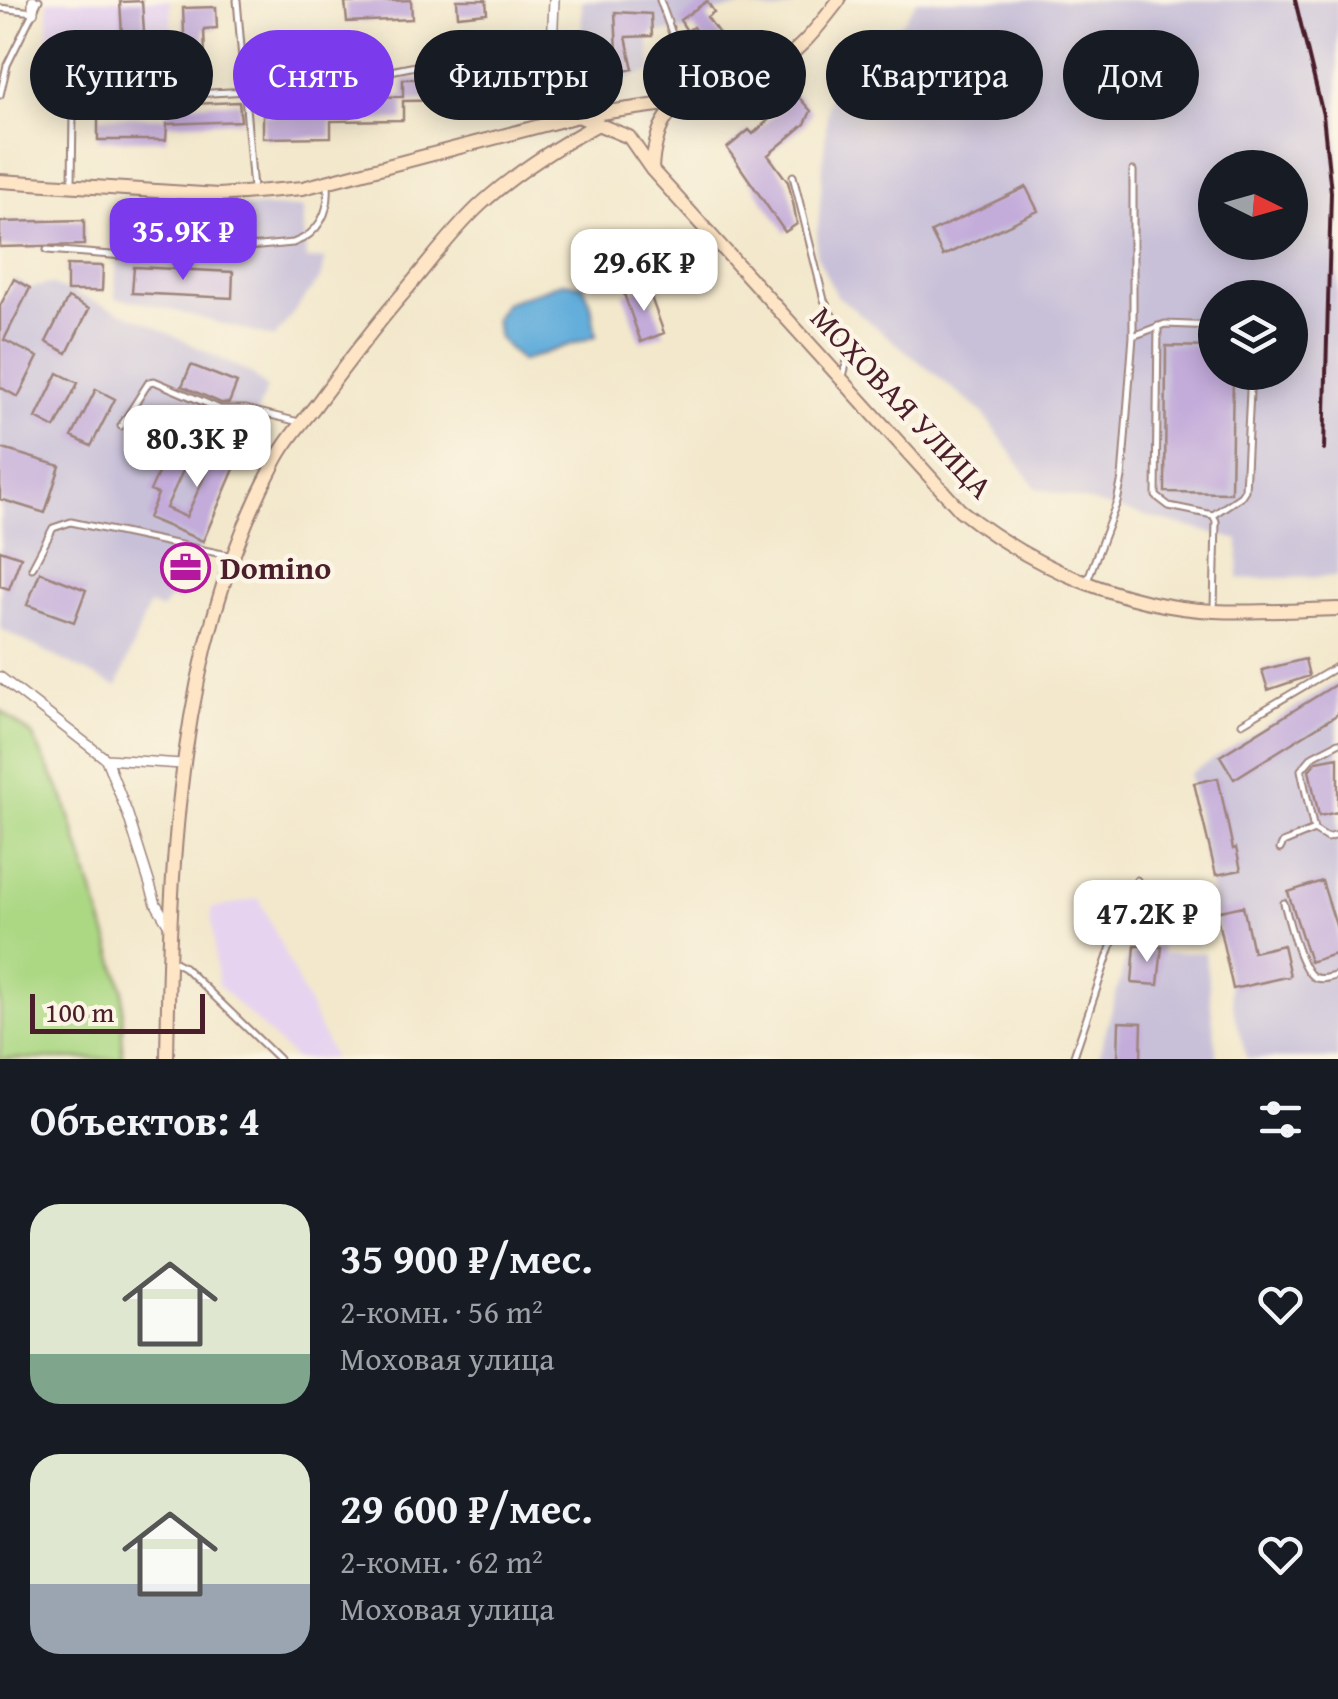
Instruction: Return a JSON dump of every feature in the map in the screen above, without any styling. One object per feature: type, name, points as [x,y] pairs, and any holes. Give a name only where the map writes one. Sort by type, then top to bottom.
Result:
[{"type":"street","points":[[32,12],[36,0]]},
{"type":"street","points":[[553,30],[554,0]]},
{"type":"street","points":[[806,43],[840,0]]},
{"type":"street","points":[[0,182],[218,195],[254,192],[328,182],[563,120]]},
{"type":"street","name":"МОХОВАЯ УЛИЦА","points":[[588,120],[629,137],[652,170],[960,510],[1018,552],[1086,583],[1152,602],[1214,611],[1338,610]]},
{"type":"street","points":[[652,170],[654,148],[664,120]]},
{"type":"street","points":[[168,1059],[168,924],[182,764],[210,624],[232,556],[276,459],[366,338],[476,208],[514,176],[598,124]]},
{"type":"street","points":[[0,677],[106,759],[156,904],[168,924]]},
{"type":"street","points":[[106,759],[182,764]]},
{"type":"lane","points":[[236,0],[239,30]]},
{"type":"lane","points":[[660,0],[671,30]]},
{"type":"lane","points":[[0,8],[32,12],[7,65],[0,95]]},
{"type":"lane","points":[[72,186],[74,114],[156,96],[233,94]]},
{"type":"lane","points":[[247,120],[254,192]]},
{"type":"lane","points":[[1086,583],[1117,502],[1122,478],[1133,336],[1133,171]]},
{"type":"lane","points":[[793,176],[824,300],[846,342],[848,357],[843,379]]},
{"type":"lane","points":[[46,250],[157,256],[292,243],[308,236],[324,215],[329,205],[328,182]]},
{"type":"lane","points":[[1133,336],[1173,323],[1198,325]]},
{"type":"lane","points":[[1158,326],[1156,496],[1169,506],[1213,516],[1241,496],[1245,490],[1250,390]]},
{"type":"lane","points":[[121,426],[141,391],[154,381],[220,409],[246,409],[302,422]]},
{"type":"lane","points":[[1213,516],[1214,611]]},
{"type":"lane","points":[[32,568],[53,528],[72,522],[232,556]]},
{"type":"lane","points":[[1242,723],[1338,666]]},
{"type":"lane","points":[[1338,743],[1313,756],[1301,770],[1314,830],[1328,838],[1338,835]]},
{"type":"lane","points":[[1280,849],[1283,842],[1314,830]]},
{"type":"lane","points":[[1073,1059],[1137,880]]},
{"type":"lane","points":[[1284,903],[1292,936],[1308,972],[1319,978],[1338,976]]},
{"type":"lane","points":[[168,958],[184,968],[279,1059]]},
{"type":"shaded area","points":[[48,0],[170,0],[172,30],[48,30]]},
{"type":"shaded area","points":[[582,0],[808,0],[777,12],[746,6],[715,12],[688,30],[643,30],[643,74],[623,80],[623,30],[581,30]]},
{"type":"shaded area","points":[[917,0],[1338,0],[1338,577],[1238,579],[1239,540],[1036,488],[982,412],[836,295],[816,254],[827,120],[1043,120],[1043,30],[893,30]]},
{"type":"shaded area","points":[[119,204],[303,208],[306,259],[325,259],[322,276],[274,338],[115,298]]},
{"type":"shaded area","points":[[50,284],[146,322],[252,374],[267,389],[186,588],[179,601],[170,598],[162,610],[149,605],[117,687],[0,629],[0,348],[30,288]]},
{"type":"shaded area","points":[[1338,681],[1338,1059],[1247,1059],[1235,1016],[1189,774]]},
{"type":"shaded area","points":[[259,898],[334,1059],[295,1059],[218,985],[211,909]]},
{"type":"shaded area","points":[[1205,952],[1217,1059],[1098,1059],[1127,955]]},
{"type":"green space","points":[[0,710],[32,735],[64,798],[123,989],[122,1059],[0,1059]]},
{"type":"water","points":[[564,282],[583,285],[596,336],[521,361],[498,337],[495,319],[505,303]]},
{"type":"building","points":[[411,0],[412,19],[347,22],[345,3]]},
{"type":"building","points":[[457,0],[486,0],[487,13],[458,16]]},
{"type":"building","points":[[142,1],[144,30],[122,30],[120,2]]},
{"type":"building","points":[[707,1],[714,12],[707,17],[716,30],[686,30],[680,20]]},
{"type":"building","points":[[216,7],[217,28],[184,30],[183,8]]},
{"type":"building","points":[[615,12],[651,14],[652,30],[643,30],[643,36],[626,37],[633,69],[623,71],[623,30],[616,30]]},
{"type":"building","points":[[403,79],[414,79],[414,101],[403,101],[403,120],[331,121],[331,137],[263,138],[263,120],[394,120],[394,97],[403,97]]},
{"type":"building","points":[[233,102],[233,120],[241,121],[167,124],[166,140],[98,140],[98,120],[213,120],[213,103]]},
{"type":"building","points":[[806,105],[811,111],[805,124],[768,155],[788,182],[794,207],[797,224],[785,232],[727,148],[749,130],[753,134],[768,120],[806,120]]},
{"type":"building","points":[[1026,187],[1038,211],[943,256],[931,232]]},
{"type":"building","points":[[135,211],[214,213],[213,239],[135,237]]},
{"type":"building","points":[[84,220],[84,245],[0,247],[0,222]]},
{"type":"building","points":[[67,265],[103,266],[102,291],[67,291]]},
{"type":"building","points":[[134,267],[233,272],[232,298],[132,293]]},
{"type":"building","points":[[14,279],[30,288],[4,340],[38,357],[18,397],[0,387],[0,306]]},
{"type":"building","points":[[647,286],[664,333],[641,342],[624,294]]},
{"type":"building","points":[[68,298],[89,309],[67,353],[46,342]]},
{"type":"building","points":[[1166,346],[1198,347],[1198,390],[1233,390],[1231,493],[1165,492]]},
{"type":"building","points":[[191,365],[237,383],[229,403],[182,386]]},
{"type":"building","points":[[58,373],[78,383],[55,428],[36,418]]},
{"type":"building","points":[[96,389],[115,399],[91,446],[72,437]]},
{"type":"building","points":[[225,431],[246,441],[203,541],[148,518],[158,494],[150,491],[165,457],[185,466],[166,508],[186,517]]},
{"type":"building","points":[[0,448],[60,466],[45,513],[0,499]]},
{"type":"building","points":[[0,550],[21,557],[9,589],[0,586]]},
{"type":"building","points":[[178,558],[195,564],[186,588],[169,581]]},
{"type":"building","points":[[40,572],[86,590],[74,622],[27,605]]},
{"type":"building","points":[[1305,659],[1309,676],[1268,690],[1262,670]]},
{"type":"building","points":[[1338,683],[1338,714],[1234,779],[1220,756]]},
{"type":"building","points":[[1338,757],[1338,812],[1319,816],[1309,770],[1317,761]]},
{"type":"building","points":[[1218,778],[1241,870],[1216,875],[1194,783]]},
{"type":"building","points":[[1322,881],[1338,932],[1338,953],[1310,962],[1288,892]]},
{"type":"building","points":[[1243,906],[1253,952],[1283,945],[1290,976],[1233,989],[1216,912]]},
{"type":"building","points":[[1135,945],[1162,947],[1158,985],[1132,983]]},
{"type":"building","points":[[1119,1022],[1142,1023],[1141,1059],[1118,1059]]},
{"type":"railway","points":[[1295,0],[1323,115],[1331,192],[1324,450]]},
{"type":"place","name":"Domino","points":[[185,567]]}]
